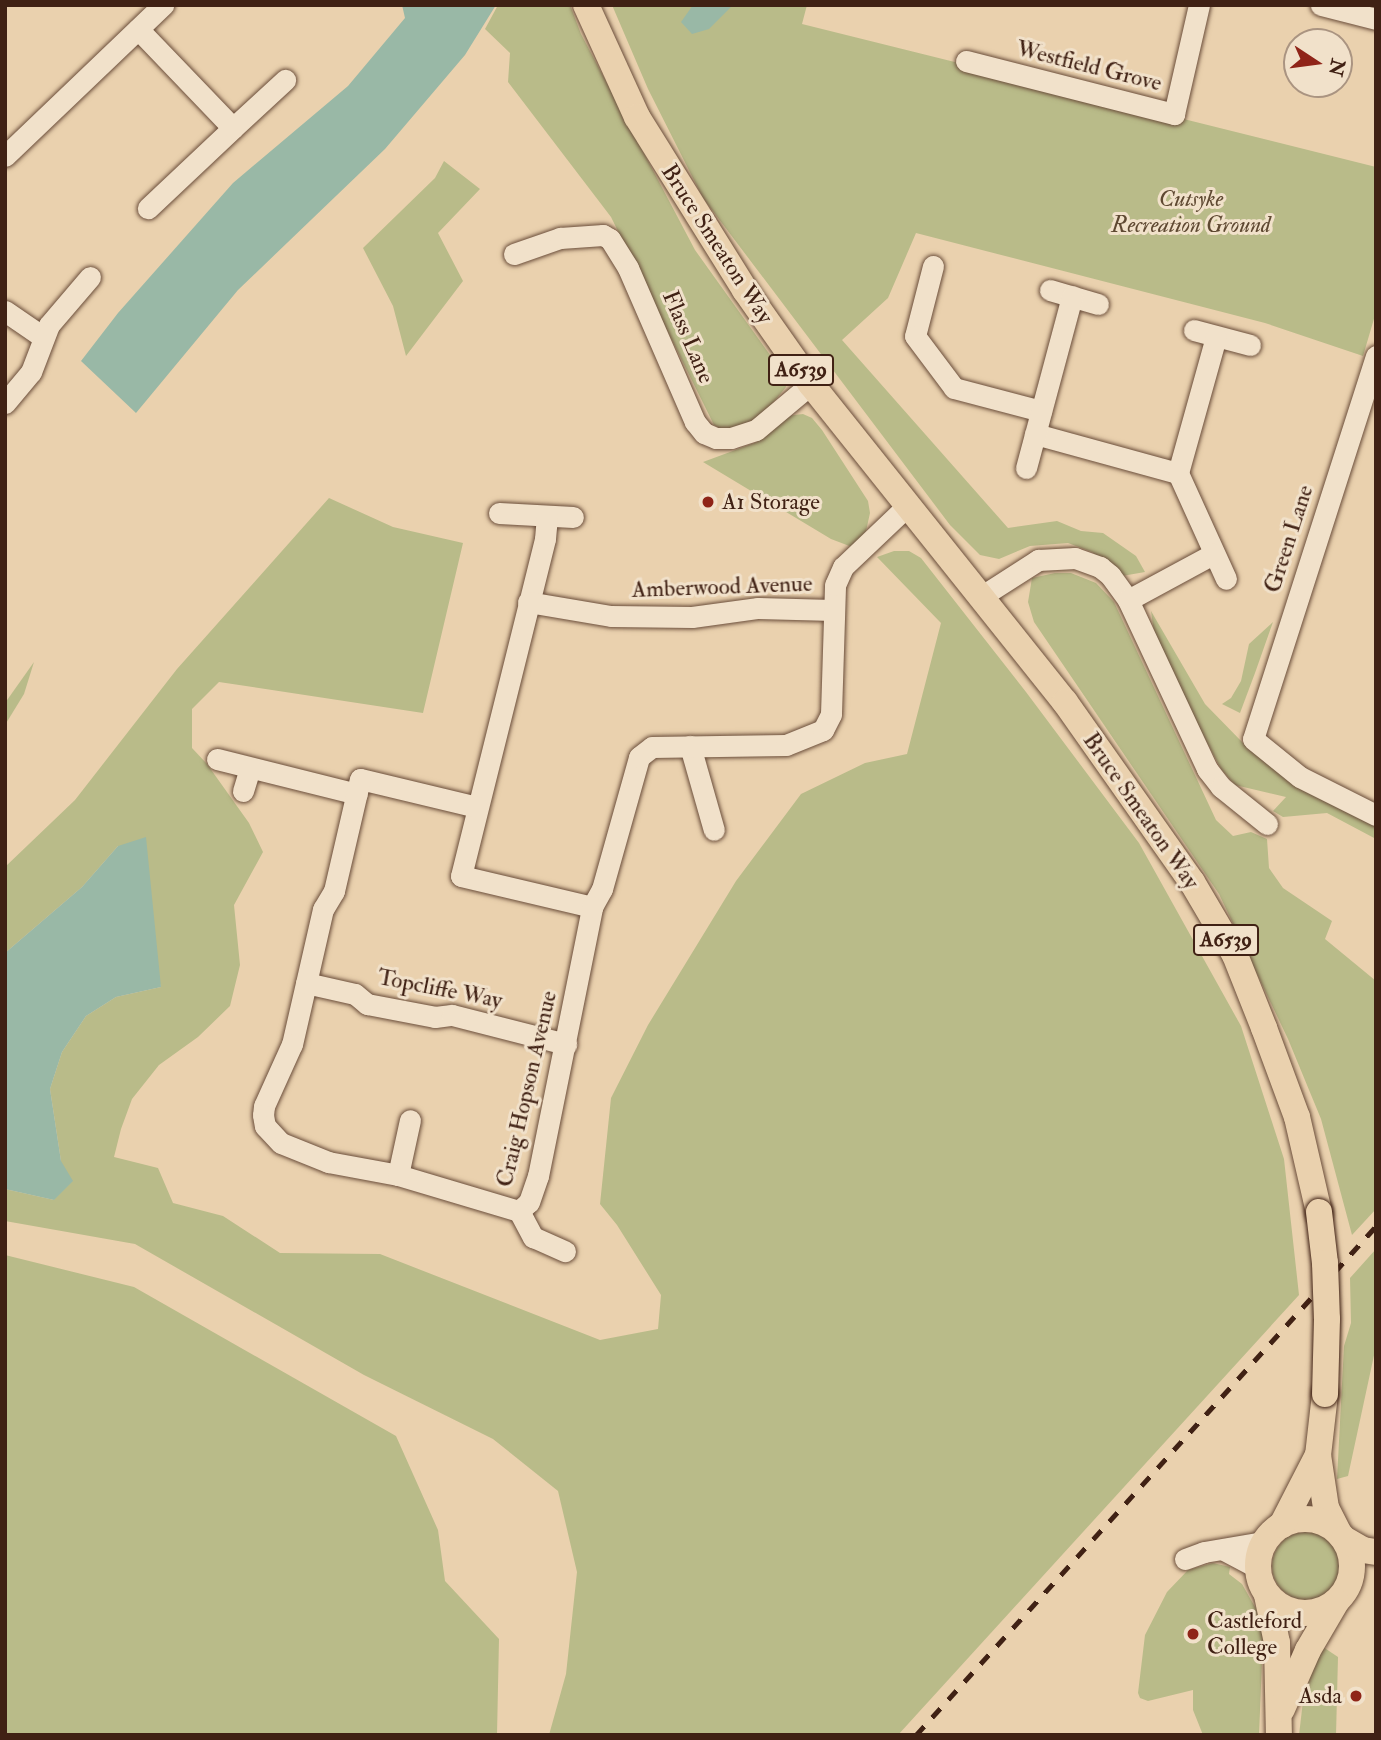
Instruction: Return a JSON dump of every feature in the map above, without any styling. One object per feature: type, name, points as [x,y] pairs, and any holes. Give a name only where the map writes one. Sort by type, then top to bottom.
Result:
[{"type":"main road","name":"Bruce Smeaton Way","points":[[586,5],[637,117],[683,195],[811,384],[1065,702],[1192,882],[1235,955],[1297,1117],[1319,1212],[1327,1307],[1325,1394],[1318,1455],[1326,1508],[1341,1536]]},
{"type":"main road","name":"Bruce Smeaton Way","points":[[1273,1533],[1318,1455]]},
{"type":"main road","points":[[1280,1724],[1277,1643],[1258,1568],[1273,1533],[1297,1520],[1314,1520],[1363,1550],[1376,1552]]},
{"type":"main road","points":[[1280,1724],[1308,1650],[1339,1599],[1352,1566],[1341,1536]]},
{"type":"main road","points":[[1267,1595],[1278,1605],[1310,1614],[1339,1599],[1376,1568]]},
{"type":"street","points":[[5,156],[163,5]]},
{"type":"street","name":"Westfield Grove","points":[[966,61],[1174,114],[1199,5]]},
{"type":"street","points":[[1321,5],[1376,19]]},
{"type":"street","points":[[138,29],[233,128]]},
{"type":"street","points":[[148,208],[285,80]]},
{"type":"street","name":"Flass Lane","points":[[514,254],[561,238],[603,235],[610,239],[628,268],[695,422],[704,433],[716,438],[731,438],[756,430],[811,384]]},
{"type":"street","points":[[933,266],[915,336],[954,388],[1041,411]]},
{"type":"street","points":[[5,403],[31,372],[43,337],[90,277]]},
{"type":"street","points":[[1050,290],[1098,304]]},
{"type":"street","points":[[1026,468],[1072,296]]},
{"type":"street","points":[[5,311],[43,337]]},
{"type":"street","points":[[1194,330],[1250,345]]},
{"type":"street","points":[[1216,337],[1178,473],[1226,579]]},
{"type":"street","name":"Green Lane","points":[[1376,356],[1253,739],[1300,777],[1376,815]]},
{"type":"street","points":[[1035,434],[1178,473]]},
{"type":"street","name":"Craig Hopson Avenue","points":[[357,794],[334,891],[323,909],[286,1062],[264,1106],[265,1126],[281,1143],[328,1162],[398,1175],[519,1211],[529,1202],[538,1176],[592,907],[602,889],[639,757],[652,747],[786,745],[823,730],[831,714],[835,585],[843,567],[907,506]]},
{"type":"street","points":[[499,513],[573,517]]},
{"type":"street","points":[[547,516],[545,539],[461,876],[592,907]]},
{"type":"street","points":[[1128,600],[1213,554]]},
{"type":"street","points":[[982,596],[1038,560],[1074,558],[1100,567],[1117,583],[1128,600],[1207,769],[1221,787],[1267,824]]},
{"type":"street","name":"Amberwood Avenue","points":[[530,595],[611,616],[692,617],[758,608],[834,610]]},
{"type":"street","points":[[690,746],[714,830]]},
{"type":"street","points":[[217,759],[357,794],[360,779],[477,807]]},
{"type":"street","points":[[243,791],[250,768]]},
{"type":"street","name":"Topcliffe Way","points":[[306,982],[355,994],[367,1004],[435,1017],[452,1016],[566,1044]]},
{"type":"street","points":[[398,1175],[410,1120]]},
{"type":"street","points":[[519,1211],[533,1237],[565,1251]]},
{"type":"street","points":[[1185,1559],[1224,1550],[1273,1533]]},
{"type":"street","points":[[1224,1550],[1258,1568]]},
{"type":"green space","points":[[498,5],[570,5],[581,34],[695,250],[783,373],[786,387],[758,421],[728,433],[714,425],[611,217],[508,82],[510,53],[485,29]]},
{"type":"green space","name":"Cutsyke Recreation Ground","points":[[612,5],[807,5],[802,24],[1376,167],[1376,312],[1363,356],[1265,323],[916,233],[888,298],[842,340],[1008,528],[1057,521],[1081,531],[1103,533],[1136,556],[1145,572],[1122,576],[1092,552],[1068,543],[1030,546],[999,559],[980,555],[950,525],[703,198],[648,89]]},
{"type":"green space","points":[[444,161],[480,189],[438,233],[463,281],[406,356],[393,306],[363,248],[435,178]]},
{"type":"green space","points":[[803,414],[812,418],[822,430],[868,501],[870,513],[866,531],[852,547],[831,539],[703,462],[757,442],[786,416]]},
{"type":"green space","points":[[329,498],[393,527],[463,543],[423,713],[219,682],[192,709],[192,748],[207,764],[249,823],[263,852],[234,905],[240,965],[230,1006],[198,1037],[159,1065],[132,1099],[121,1129],[114,1157],[158,1168],[173,1203],[223,1216],[280,1253],[380,1254],[600,1340],[658,1329],[661,1295],[617,1225],[600,1204],[611,1098],[648,1025],[736,881],[801,794],[865,763],[907,754],[941,623],[877,557],[894,551],[909,551],[921,558],[1139,843],[1241,1026],[1284,1159],[1299,1295],[898,1735],[549,1735],[566,1674],[577,1572],[558,1491],[493,1439],[364,1375],[135,1244],[5,1221],[5,1189],[54,1200],[61,1161],[50,1089],[62,1052],[86,1016],[116,997],[161,987],[118,846],[82,887],[5,953],[5,867],[75,800],[177,669]]},
{"type":"green space","points":[[1071,573],[1096,583],[1114,602],[1216,820],[1233,836],[1251,832],[1267,839],[1269,868],[1283,888],[1332,921],[1325,939],[1376,981],[1376,1209],[1352,1235],[1321,1119],[1288,1039],[1219,894],[1034,622],[1028,602],[1032,578]]},
{"type":"green space","points":[[1151,611],[1205,704],[1244,744],[1376,825],[1376,839],[1327,813],[1283,817],[1273,811],[1286,797],[1235,785],[1221,769],[1156,646]]},
{"type":"green space","points":[[1273,622],[1240,713],[1222,704],[1231,698],[1241,681],[1249,644]]},
{"type":"green space","points":[[34,662],[24,694],[5,725],[5,703]]},
{"type":"green space","points":[[1376,1249],[1376,1346],[1348,1476],[1337,1479],[1344,1346],[1351,1323],[1350,1278]]},
{"type":"green space","points":[[5,1255],[134,1287],[396,1436],[438,1530],[445,1581],[499,1639],[497,1735],[5,1735]]},
{"type":"green space","points":[[1313,1532],[1334,1547],[1340,1559],[1338,1579],[1330,1590],[1313,1600],[1299,1600],[1282,1590],[1274,1579],[1272,1559],[1282,1542],[1293,1534]]},
{"type":"green space","name":"Castleford College","points":[[1213,1563],[1230,1567],[1229,1574],[1242,1584],[1259,1614],[1263,1637],[1259,1735],[1203,1735],[1193,1710],[1193,1690],[1148,1701],[1140,1698],[1138,1693],[1145,1635],[1167,1592],[1188,1570]]},
{"type":"green space","points":[[1320,1645],[1338,1657],[1336,1735],[1299,1735],[1303,1701]]},
{"type":"shaded area","points":[[402,5],[496,5],[465,55],[385,149],[238,290],[136,413],[81,361],[118,313],[233,183],[348,86],[405,18]]},
{"type":"shaded area","points":[[693,5],[733,5],[709,29],[692,34],[681,22]]},
{"type":"shaded area","points":[[146,837],[161,987],[116,997],[86,1016],[62,1052],[50,1089],[61,1161],[73,1181],[54,1200],[5,1189],[5,953],[82,887],[118,846]]},
{"type":"railway","points":[[916,1735],[1376,1226]]},
{"type":"place","name":"A1 Storage","points":[[708,502]]},
{"type":"place","name":"Castleford College","points":[[1193,1634]]},
{"type":"place","name":"Asda","points":[[1356,1696]]}]
